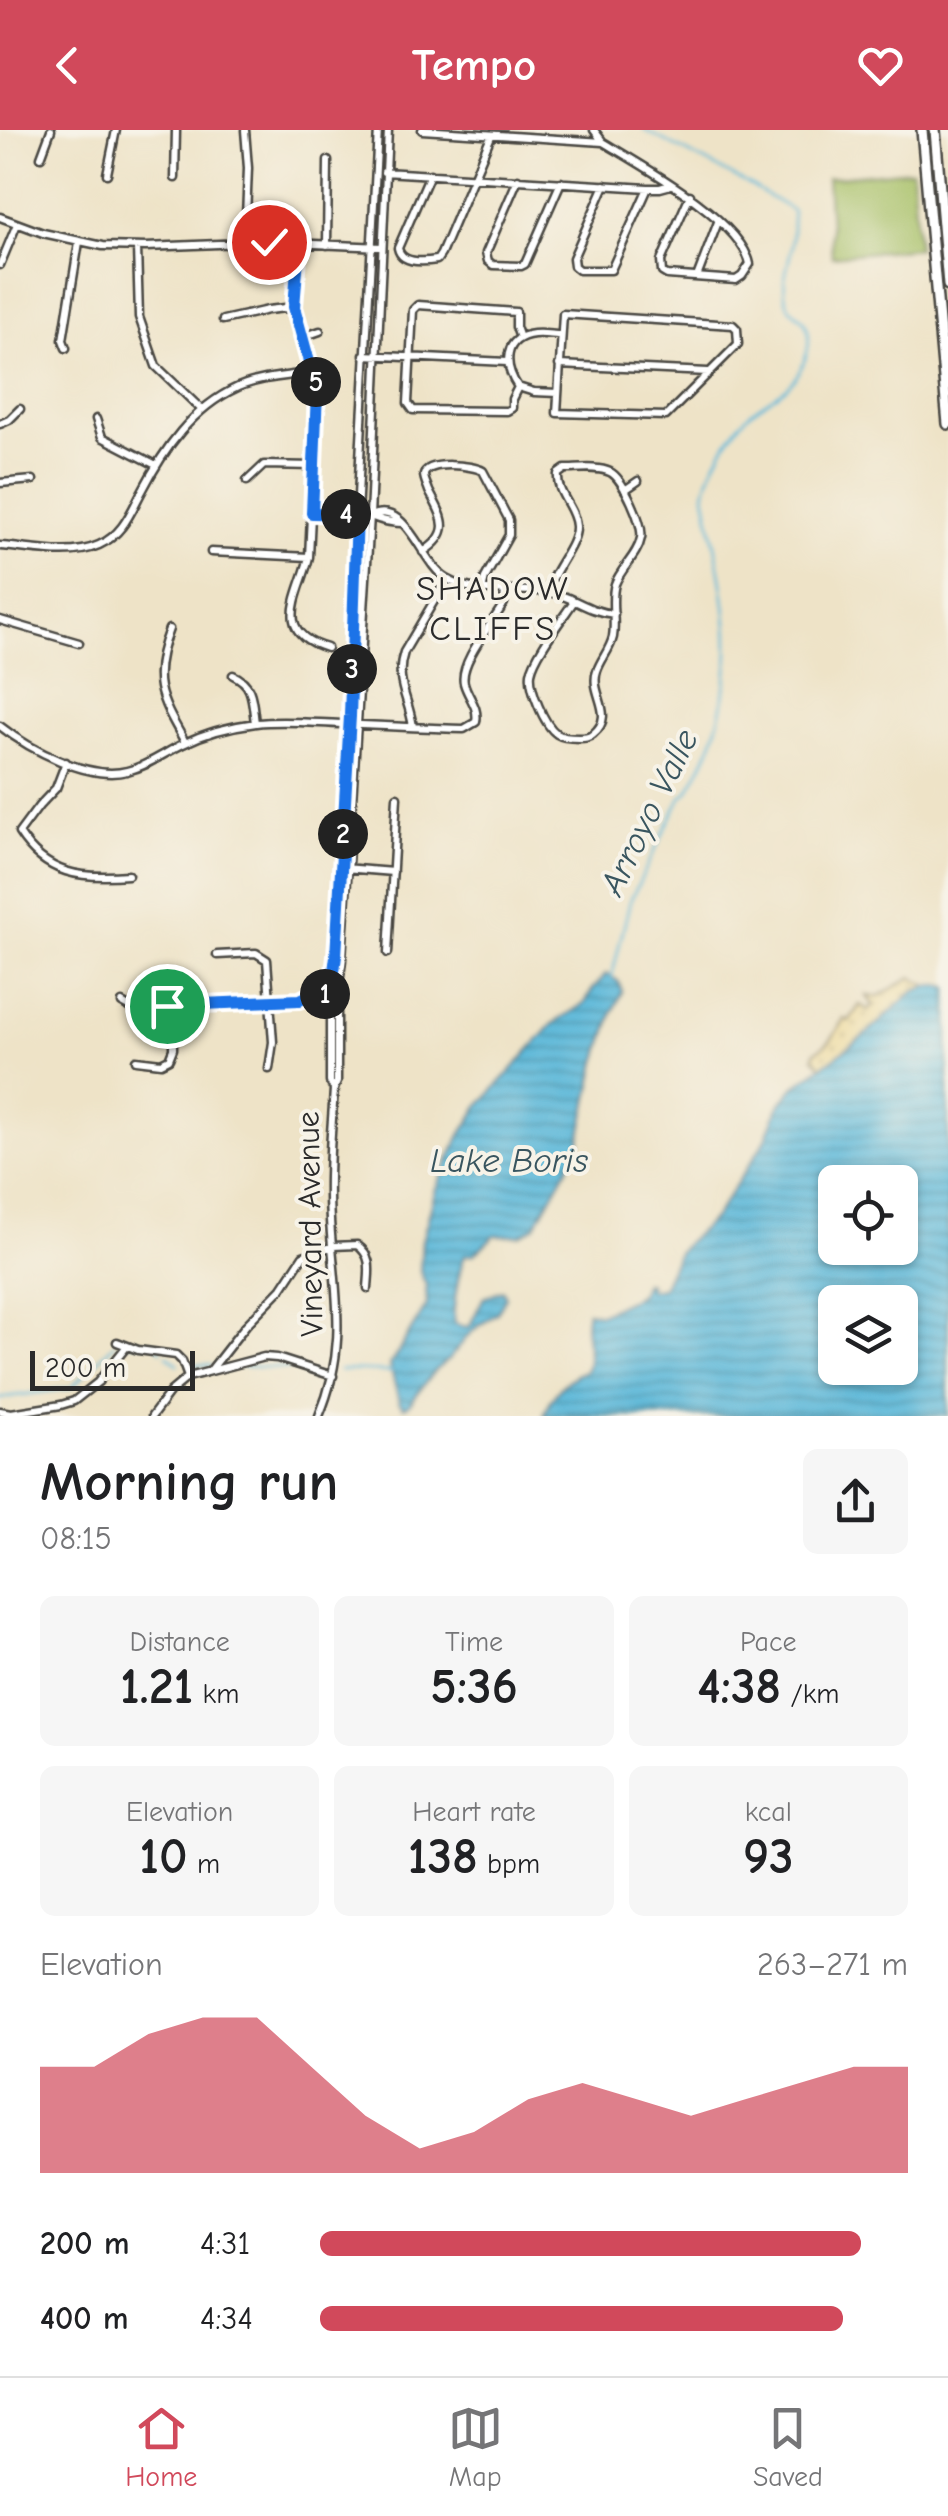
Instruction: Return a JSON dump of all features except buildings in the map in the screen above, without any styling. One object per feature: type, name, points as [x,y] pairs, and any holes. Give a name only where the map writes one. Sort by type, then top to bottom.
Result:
[{"type":"main road","points":[[922,130],[948,424]]},
{"type":"main road","points":[[935,130],[948,286]]},
{"type":"street","points":[[41,157],[50,130]]},
{"type":"street","points":[[107,174],[116,130]]},
{"type":"street","points":[[175,178],[176,130]]},
{"type":"street","points":[[245,130],[245,242]]},
{"type":"street","name":"Vineyard Avenue","points":[[353,725],[357,514],[378,130]]},
{"type":"street","name":"Vineyard Avenue","points":[[319,1416],[333,1376],[339,1327],[328,1194],[337,1082],[333,997],[342,960],[353,725],[370,516],[388,130]]},
{"type":"street","points":[[422,130],[603,142]]},
{"type":"street","points":[[549,130],[552,139]]},
{"type":"street","points":[[594,130],[603,142],[690,195],[747,251],[750,264],[736,280],[666,275],[660,268],[690,195]]},
{"type":"street","points":[[430,174],[398,248],[405,259],[437,260],[490,136]]},
{"type":"street","points":[[327,245],[328,161]]},
{"type":"street","points":[[374,171],[648,188],[672,184]]},
{"type":"street","points":[[518,180],[486,254],[493,265],[525,264],[561,182]]},
{"type":"street","points":[[605,185],[573,258],[579,270],[611,270],[648,188]]},
{"type":"street","points":[[0,218],[79,242],[138,248],[245,242],[382,248]]},
{"type":"street","points":[[697,278],[718,222]]},
{"type":"street","points":[[0,266],[17,224]]},
{"type":"street","points":[[66,348],[62,340],[79,242]]},
{"type":"street","points":[[299,244],[294,307],[317,391],[309,557],[290,612],[303,634],[315,645],[327,648]]},
{"type":"street","points":[[138,248],[139,317],[156,366],[202,410]]},
{"type":"street","points":[[518,387],[512,408],[506,411],[413,410],[408,404],[413,310],[418,305],[516,312],[520,338]]},
{"type":"street","points":[[223,320],[294,307]]},
{"type":"street","points":[[563,314],[732,325],[737,329],[738,344],[666,416],[557,413],[559,364],[563,314]]},
{"type":"street","points":[[302,337],[320,331]]},
{"type":"street","points":[[558,393],[518,387],[506,362],[520,338],[561,335]]},
{"type":"street","points":[[364,355],[506,362]]},
{"type":"street","points":[[559,364],[710,372]]},
{"type":"street","points":[[0,546],[77,552],[111,539],[122,528],[173,438],[202,410],[238,387],[314,372]]},
{"type":"street","points":[[0,424],[20,409]]},
{"type":"street","points":[[96,419],[102,437],[156,464]]},
{"type":"street","points":[[247,481],[264,465],[314,466]]},
{"type":"street","points":[[423,552],[435,544],[444,525],[424,480],[426,472],[437,466],[476,467],[484,471],[510,528],[482,590]]},
{"type":"street","points":[[548,592],[576,528],[557,484],[558,474],[564,469],[607,470],[625,490],[642,527],[641,542],[614,586],[611,644],[594,677],[604,714],[592,736],[584,738],[554,732],[530,682],[533,664],[574,601]]},
{"type":"street","points":[[0,483],[33,480]]},
{"type":"street","points":[[625,490],[638,480]]},
{"type":"street","points":[[312,513],[357,514],[402,523],[447,579],[482,590],[548,592],[591,610],[614,614]]},
{"type":"street","points":[[211,552],[309,557]]},
{"type":"street","points":[[413,727],[401,687],[400,664],[447,579]]},
{"type":"street","points":[[0,726],[37,750],[92,770],[113,773],[147,764],[186,742],[255,723],[464,730],[476,722],[478,714],[463,678],[465,668],[496,619],[505,591]]},
{"type":"street","points":[[0,620],[80,643]]},
{"type":"street","points":[[169,628],[157,677],[160,694],[186,742]]},
{"type":"street","points":[[233,674],[250,687],[255,723]]},
{"type":"street","points":[[66,762],[56,788],[19,833],[37,856],[67,873],[128,875]]},
{"type":"street","points":[[388,953],[397,797]]},
{"type":"street","points":[[345,868],[393,872]]},
{"type":"street","points":[[108,876],[108,886]]},
{"type":"street","points":[[217,955],[264,956],[268,965],[273,1042],[269,1069]]},
{"type":"street","points":[[122,1002],[132,1008],[300,1000],[306,1003],[333,997]]},
{"type":"street","points":[[136,1060],[169,1059],[173,1049],[173,1007]]},
{"type":"street","points":[[210,1371],[282,1288],[303,1256],[332,1246],[357,1246],[368,1254],[370,1261],[368,1288]]},
{"type":"street","points":[[117,1342],[176,1356],[188,1376]]},
{"type":"street","points":[[0,1411],[11,1413],[74,1401],[98,1382],[127,1346]]},
{"type":"street","points":[[152,1416],[188,1376],[264,1357],[333,1376]]},
{"type":"green space","points":[[912,170],[918,248],[832,256],[827,178]]},
{"type":"sand","points":[[912,977],[928,986],[913,992],[822,1067],[814,1057],[815,1052],[830,1041],[844,1019],[849,1021],[860,1005],[868,1010],[873,1005],[867,996],[877,997]]},
{"type":"water","name":"Lake Boris","points":[[606,974],[618,981],[622,992],[597,1062],[579,1144],[535,1226],[520,1235],[495,1235],[474,1254],[465,1255],[456,1289],[454,1323],[469,1327],[484,1297],[503,1290],[506,1297],[497,1313],[471,1332],[409,1405],[403,1407],[390,1365],[427,1305],[426,1285],[420,1272],[422,1241],[436,1188],[479,1106],[553,1024],[585,1003]]},
{"type":"water","points":[[928,986],[948,987],[948,1416],[544,1416],[560,1388],[586,1370],[587,1311],[600,1314],[639,1295],[645,1283],[649,1290],[662,1288],[678,1253],[714,1218],[765,1141],[780,1104],[794,1087],[865,1035],[913,992]]},
{"type":"waterway","name":"Arroyo Valle","points":[[611,980],[630,901],[681,797],[688,792],[707,756],[721,710],[728,649],[723,589],[705,495],[707,485],[730,437],[746,417],[791,383],[809,344],[806,324],[789,306],[784,289],[793,211],[644,130]]},
{"type":"waterway","points":[[127,1343],[154,1343],[161,1350]]},
{"type":"waterway","points":[[0,1398],[71,1388],[114,1344]]},
{"type":"waterway","points":[[167,1355],[178,1364]]},
{"type":"waterway","points":[[188,1364],[211,1365]]},
{"type":"waterway","points":[[239,1366],[301,1369]]},
{"type":"waterway","points":[[339,1370],[393,1372]]},
{"type":"district","name":"SHADOW CLIFFS","points":[[493,608]]},
{"type":"route","points":[[167,1006],[173,1011],[179,1005],[300,1000],[312,994],[331,994],[350,716],[357,514],[312,513],[317,391],[294,307],[299,244],[269,242]]}]
